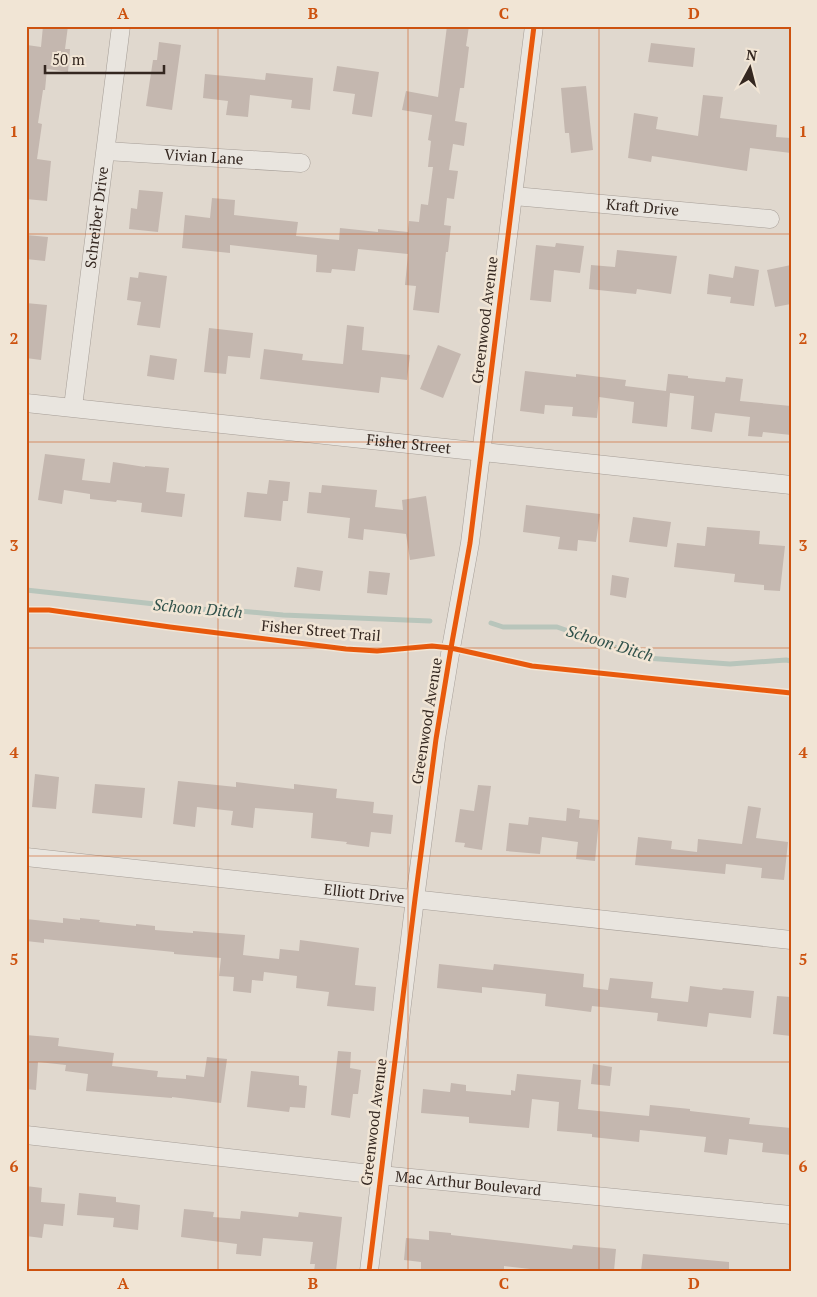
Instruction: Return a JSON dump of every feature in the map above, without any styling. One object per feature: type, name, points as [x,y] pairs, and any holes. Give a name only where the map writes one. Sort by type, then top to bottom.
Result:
[{"type":"street","name":"Schreiber Drive","points":[[73,407],[121,26]]},
{"type":"street","name":"Greenwood Avenue","points":[[369,1271],[438,730],[470,543],[534,26]]},
{"type":"street","name":"Vivian Lane","points":[[106,151],[301,163]]},
{"type":"street","name":"Kraft Drive","points":[[514,196],[770,219]]},
{"type":"street","name":"Fisher Street","points":[[26,403],[791,485]]},
{"type":"street","name":"Elliott Drive","points":[[26,858],[791,940]]},
{"type":"street","name":"Mac Arthur Boulevard","points":[[26,1135],[380,1175],[791,1215]]},
{"type":"building","points":[[43,26],[68,26],[65,49],[70,49],[68,72],[47,69],[38,123],[42,124],[37,159],[51,161],[47,201],[26,199],[26,55],[27,45],[41,47]]},
{"type":"building","points":[[447,26],[469,26],[466,46],[469,47],[464,88],[460,88],[455,121],[467,123],[464,146],[453,144],[449,170],[458,171],[454,199],[447,198],[444,225],[451,226],[439,313],[413,310],[416,286],[405,285],[408,254],[358,249],[355,271],[332,269],[331,273],[316,272],[317,255],[230,245],[230,253],[182,248],[185,215],[210,218],[212,198],[235,200],[234,215],[298,222],[296,236],[339,240],[340,228],[378,232],[378,229],[408,232],[409,221],[419,222],[421,204],[428,205],[433,167],[428,167],[431,141],[428,140],[432,115],[402,110],[406,91],[438,97]]},
{"type":"building","points":[[159,42],[181,45],[172,110],[146,106],[153,60],[157,60]]},
{"type":"building","points":[[651,43],[695,48],[693,67],[648,62]]},
{"type":"building","points":[[337,66],[379,72],[372,117],[352,114],[355,94],[333,91]]},
{"type":"building","points":[[266,73],[313,78],[310,110],[291,108],[292,100],[250,95],[248,117],[226,115],[228,101],[203,98],[205,74],[265,80]]},
{"type":"building","points":[[586,86],[593,150],[571,153],[569,133],[565,133],[561,88]]},
{"type":"building","points":[[703,95],[723,97],[720,118],[777,125],[776,137],[791,138],[791,153],[750,148],[747,171],[652,156],[651,162],[628,158],[634,113],[658,117],[656,129],[698,136]]},
{"type":"building","points":[[139,190],[163,192],[158,232],[129,229],[131,208],[137,209]]},
{"type":"building","points":[[26,235],[48,237],[45,261],[26,259]]},
{"type":"building","points":[[556,243],[584,246],[580,273],[554,270],[551,302],[530,300],[536,245],[555,247]]},
{"type":"building","points":[[617,250],[677,256],[671,294],[637,289],[636,294],[589,289],[591,265],[615,267]]},
{"type":"building","points":[[791,265],[791,304],[775,307],[767,270]]},
{"type":"building","points":[[735,266],[759,270],[754,306],[730,303],[731,297],[707,294],[709,274],[733,278]]},
{"type":"building","points":[[139,272],[167,276],[160,328],[137,325],[141,302],[127,300],[130,277],[138,278]]},
{"type":"building","points":[[26,303],[47,305],[41,360],[26,358]]},
{"type":"building","points":[[347,325],[364,327],[362,350],[410,355],[407,380],[381,377],[379,393],[260,379],[264,349],[303,354],[302,360],[343,364]]},
{"type":"building","points":[[209,328],[253,333],[250,358],[228,356],[226,374],[204,372]]},
{"type":"building","points":[[438,345],[461,354],[443,398],[420,389]]},
{"type":"building","points":[[150,355],[177,359],[174,380],[147,376]]},
{"type":"building","points":[[525,371],[576,377],[576,374],[626,380],[625,386],[666,391],[668,374],[725,382],[726,377],[743,379],[740,401],[791,406],[791,435],[763,432],[762,437],[748,436],[750,417],[715,413],[712,432],[691,429],[694,396],[670,393],[667,427],[632,423],[634,402],[599,397],[597,418],[572,416],[573,407],[545,405],[544,414],[520,411]]},
{"type":"building","points":[[45,454],[85,459],[82,480],[110,483],[113,462],[145,467],[169,468],[166,492],[185,494],[182,517],[141,512],[142,503],[90,499],[90,494],[64,490],[62,504],[38,500]]},
{"type":"building","points":[[269,480],[290,482],[288,501],[283,501],[281,521],[244,517],[247,492],[267,494]]},
{"type":"building","points":[[322,485],[377,490],[375,507],[403,510],[402,500],[426,496],[435,556],[410,560],[406,534],[364,529],[363,540],[348,538],[350,518],[307,513],[309,492],[321,493]]},
{"type":"building","points":[[526,505],[600,514],[596,542],[578,540],[577,551],[558,549],[560,537],[523,532]]},
{"type":"building","points":[[633,517],[671,522],[667,547],[629,542]]},
{"type":"building","points":[[707,527],[760,531],[759,544],[785,546],[780,591],[764,590],[764,585],[734,582],[735,574],[674,567],[677,543],[705,546]]},
{"type":"building","points":[[297,567],[323,571],[320,591],[294,587]]},
{"type":"building","points":[[369,571],[390,573],[387,595],[367,593]]},
{"type":"building","points":[[612,575],[629,578],[626,598],[610,595]]},
{"type":"building","points":[[35,774],[59,777],[56,809],[32,807]]},
{"type":"building","points":[[178,781],[236,787],[236,782],[294,789],[294,784],[337,789],[336,798],[374,802],[373,813],[393,815],[391,834],[371,832],[369,847],[346,844],[347,842],[311,838],[313,813],[255,808],[253,828],[231,825],[233,811],[197,807],[195,827],[173,824]]},
{"type":"building","points":[[95,784],[145,788],[142,818],[92,813]]},
{"type":"building","points":[[478,785],[491,786],[482,850],[464,847],[465,843],[455,842],[460,809],[474,811]]},
{"type":"building","points":[[748,806],[761,808],[756,838],[788,842],[784,880],[761,878],[762,868],[726,864],[725,874],[635,865],[638,837],[672,841],[671,849],[697,852],[698,839],[742,844]]},
{"type":"building","points":[[567,808],[580,810],[579,818],[599,820],[595,861],[576,859],[578,842],[542,837],[540,854],[506,851],[509,823],[528,825],[529,817],[566,821]]},
{"type":"building","points":[[63,918],[100,920],[99,922],[136,926],[136,924],[155,926],[155,930],[245,935],[243,955],[279,959],[280,949],[299,951],[300,940],[359,948],[355,985],[376,987],[374,1011],[327,1006],[329,992],[296,988],[297,976],[264,972],[263,981],[252,980],[251,993],[233,991],[234,977],[219,976],[221,958],[44,939],[44,943],[26,941],[26,919],[63,923]]},
{"type":"building","points":[[439,964],[493,970],[494,964],[584,974],[583,987],[608,990],[610,978],[653,982],[651,998],[688,1002],[690,986],[754,991],[751,1018],[709,1013],[707,1027],[657,1021],[658,1013],[592,1006],[591,1012],[545,1006],[546,994],[482,987],[482,993],[437,988]]},
{"type":"building","points":[[777,996],[791,997],[791,1036],[773,1034]]},
{"type":"building","points":[[26,1035],[59,1038],[58,1046],[114,1053],[112,1066],[158,1071],[157,1077],[186,1079],[186,1075],[204,1077],[207,1057],[227,1059],[221,1103],[172,1097],[86,1091],[88,1074],[65,1071],[66,1065],[38,1062],[36,1090],[26,1089]]},
{"type":"building","points":[[338,1051],[351,1052],[350,1068],[361,1070],[358,1094],[353,1094],[350,1118],[331,1115]]},
{"type":"building","points":[[593,1064],[612,1067],[610,1086],[591,1084]]},
{"type":"building","points":[[251,1071],[299,1076],[299,1085],[307,1086],[305,1108],[290,1107],[289,1112],[247,1107]]},
{"type":"building","points":[[517,1074],[581,1080],[578,1109],[649,1116],[650,1105],[750,1118],[749,1124],[791,1128],[791,1155],[762,1152],[763,1143],[729,1139],[727,1155],[704,1152],[706,1137],[640,1130],[639,1142],[592,1137],[592,1134],[557,1131],[559,1102],[532,1099],[529,1128],[469,1123],[469,1117],[421,1113],[423,1089],[450,1092],[451,1083],[466,1085],[466,1091],[511,1095],[511,1090],[515,1091]]},
{"type":"building","points":[[26,1186],[42,1188],[41,1202],[65,1204],[63,1226],[44,1224],[42,1238],[26,1236]]},
{"type":"building","points":[[79,1193],[116,1197],[116,1202],[140,1205],[138,1230],[113,1227],[114,1218],[77,1215]]},
{"type":"building","points":[[184,1209],[214,1212],[213,1217],[240,1219],[241,1211],[298,1217],[299,1212],[342,1217],[336,1271],[314,1271],[315,1264],[310,1264],[313,1242],[263,1238],[261,1256],[236,1254],[237,1244],[181,1237]]},
{"type":"building","points":[[429,1231],[572,1249],[573,1245],[616,1249],[614,1271],[548,1271],[504,1266],[504,1271],[472,1269],[471,1271],[421,1270],[421,1262],[404,1260],[406,1238],[429,1240]]},
{"type":"building","points":[[643,1254],[729,1262],[729,1271],[641,1271]]},
{"type":"waterway","name":"Schoon Ditch","points":[[26,590],[210,610],[430,621]]},
{"type":"waterway","name":"Schoon Ditch","points":[[491,623],[503,627],[557,627],[646,658],[730,664],[791,661]]},
{"type":"cycle path","points":[[369,1271],[436,739],[470,543],[534,26]]},
{"type":"cycle path","name":"Fisher Street Trail","points":[[26,610],[49,610],[346,649],[377,651],[432,646],[451,648],[532,666],[791,693]]}]
